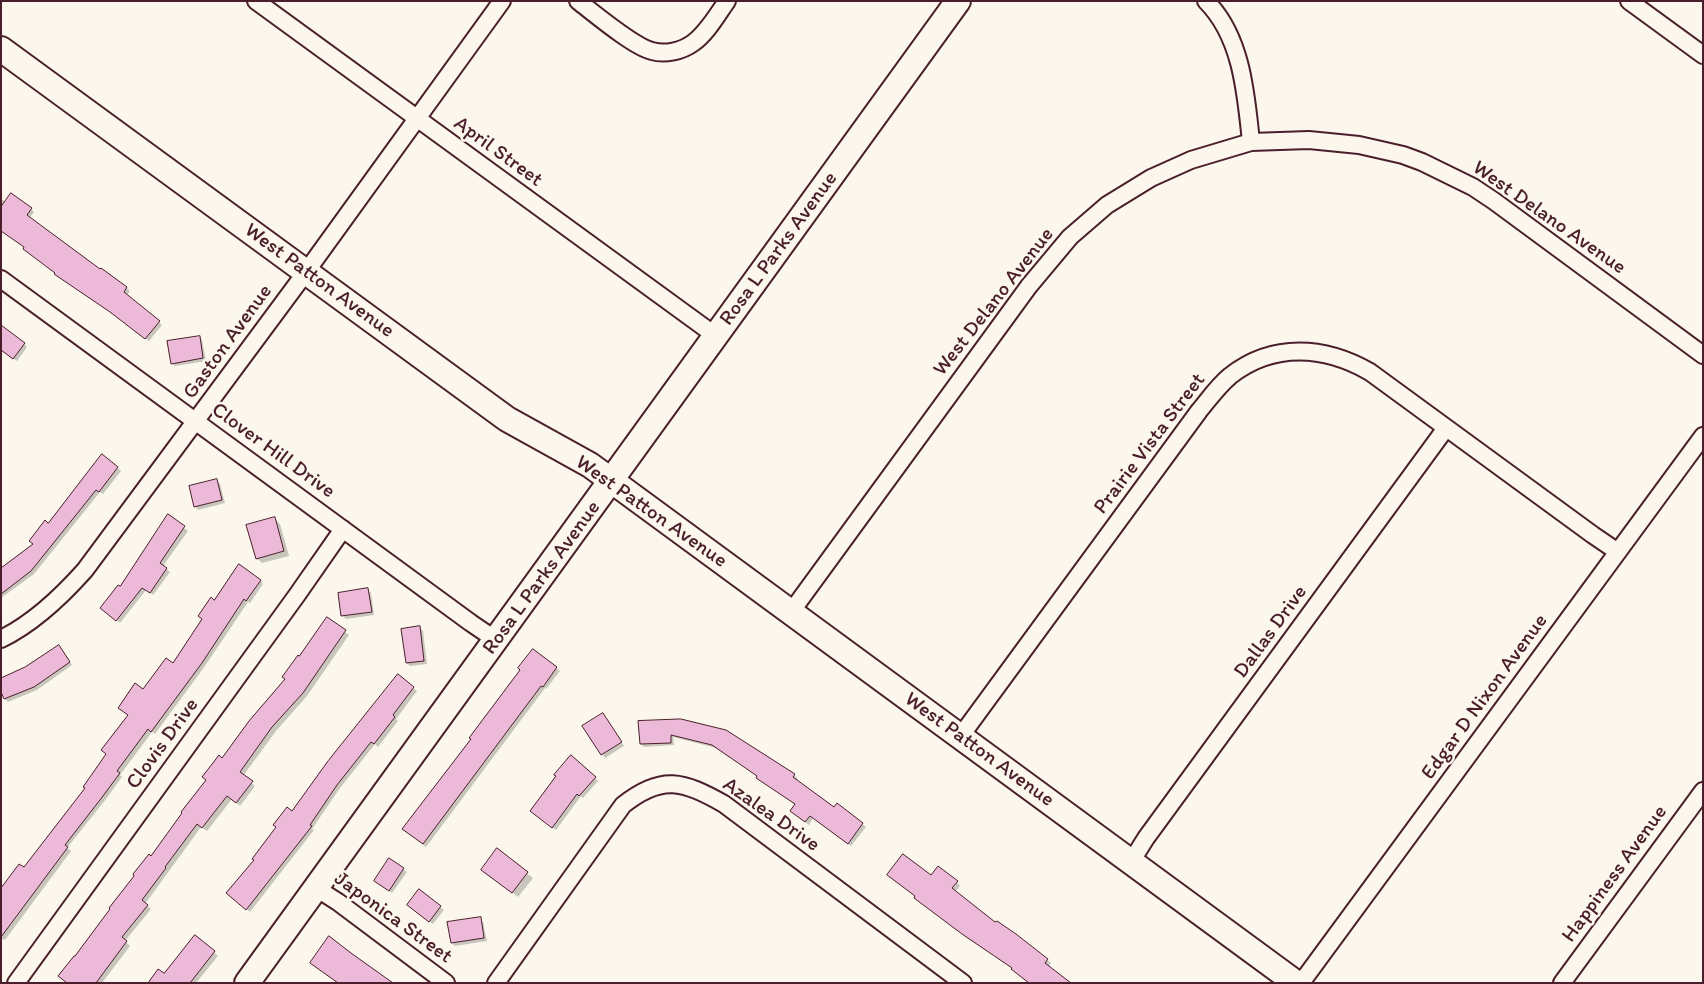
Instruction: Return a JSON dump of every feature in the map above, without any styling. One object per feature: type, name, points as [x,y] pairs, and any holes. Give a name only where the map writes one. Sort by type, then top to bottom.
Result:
[{"type":"street","name":"April Street","points":[[256,1],[716,336]]},
{"type":"street","name":"Gaston Avenue","points":[[1,638],[28,623],[46,609],[85,570],[306,272],[502,1]]},
{"type":"street","points":[[578,1],[640,46],[652,51],[664,52],[678,50],[692,44],[701,36],[727,1]]},
{"type":"street","name":"Rosa L Parks Avenue","points":[[247,983],[958,1]]},
{"type":"street","points":[[1206,1],[1225,27],[1236,50],[1252,142]]},
{"type":"street","points":[[1629,1],[1703,55]]},
{"type":"street","name":"West Patton Avenue","points":[[1,50],[507,419],[590,465],[1296,983]]},
{"type":"street","name":"West Delano Avenue","points":[[791,612],[1023,294],[1048,261],[1070,237],[1107,205],[1151,178],[1191,160],[1252,142],[1309,140],[1359,145],[1403,155],[1446,173],[1494,201],[1703,355]]},
{"type":"street","name":"Clover Hill Drive","points":[[1,278],[496,640]]},
{"type":"street","name":"Prairie Vista Street","points":[[960,737],[1199,410],[1230,376],[1249,364],[1274,355],[1305,350],[1332,355],[1354,363],[1370,372],[1618,552]]},
{"type":"street","name":"Dallas Drive","points":[[1131,862],[1146,838],[1446,428]]},
{"type":"street","name":"Edgar D Nixon Avenue","points":[[1301,983],[1703,436]]},
{"type":"street","name":"Clovis Drive","points":[[16,983],[343,529]]},
{"type":"street","name":"Azalea Drive","points":[[496,983],[623,806],[637,794],[652,787],[669,783],[705,794],[724,804],[963,983]]},
{"type":"street","name":"Happiness Avenue","points":[[1562,983],[1703,791]]},
{"type":"street","name":"Japonica Street","points":[[316,888],[338,902],[446,983]]},
{"type":"building","points":[[11,193],[32,208],[27,215],[127,287],[124,292],[160,321],[145,339],[110,312],[54,274],[23,249],[24,247],[1,231],[1,207]]},
{"type":"building","points":[[1,325],[25,343],[13,359],[1,350]]},
{"type":"building","points":[[200,336],[203,358],[171,364],[167,341]]},
{"type":"building","points":[[102,454],[118,467],[99,492],[96,490],[31,571],[1,594],[1,568],[33,544],[29,541],[45,520],[48,523]]},
{"type":"building","points":[[217,479],[222,500],[194,507],[189,486]]},
{"type":"building","points":[[168,514],[185,526],[160,563],[167,568],[150,593],[142,588],[116,621],[100,608],[118,585],[120,586]]},
{"type":"building","points":[[275,517],[284,551],[256,559],[246,525]]},
{"type":"building","points":[[239,564],[261,580],[246,601],[244,599],[202,663],[151,732],[148,729],[117,771],[120,773],[65,845],[68,847],[1,937],[1,888],[19,864],[24,867],[85,788],[83,787],[106,754],[101,750],[128,715],[118,708],[135,683],[143,689],[166,658],[173,663],[202,619],[198,616],[211,597],[214,600]]},
{"type":"building","points":[[368,588],[372,612],[341,616],[338,593]]},
{"type":"building","points":[[327,617],[346,630],[303,693],[272,727],[240,772],[253,781],[236,803],[227,796],[202,828],[197,824],[142,900],[148,905],[122,937],[127,941],[96,983],[67,983],[58,976],[110,909],[134,876],[133,874],[149,854],[151,856],[206,780],[202,777],[219,755],[222,758],[249,721],[285,679],[282,677]]},
{"type":"building","points":[[420,626],[424,661],[406,663],[401,629]]},
{"type":"building","points":[[59,645],[70,662],[34,687],[4,699],[1,692],[1,678],[25,667]]},
{"type":"building","points":[[533,649],[557,667],[423,844],[402,829],[471,739],[469,738],[520,670],[518,668]]},
{"type":"building","points":[[398,674],[414,687],[393,715],[395,717],[374,744],[371,742],[337,785],[310,825],[312,826],[246,910],[226,893],[254,860],[252,859],[276,827],[273,825],[287,807],[292,811],[328,761]]},
{"type":"building","points":[[603,713],[622,742],[601,755],[582,726]]},
{"type":"building","points":[[681,719],[726,730],[795,774],[793,777],[834,807],[837,803],[863,823],[848,844],[810,816],[805,822],[790,811],[795,804],[712,745],[671,735],[671,743],[640,744],[638,721]]},
{"type":"building","points":[[571,755],[596,777],[579,796],[577,794],[552,828],[530,811],[556,776],[554,775]]},
{"type":"building","points":[[497,848],[528,872],[512,893],[481,870]]},
{"type":"building","points":[[903,854],[931,875],[938,866],[958,881],[952,888],[995,922],[997,921],[1016,934],[1048,959],[1045,963],[1071,983],[1029,983],[1012,968],[914,898],[915,896],[887,875]]},
{"type":"building","points":[[389,858],[404,868],[389,891],[374,881]]},
{"type":"building","points":[[419,889],[441,906],[429,922],[407,905]]},
{"type":"building","points":[[481,917],[484,938],[451,943],[447,922]]},
{"type":"building","points":[[195,935],[215,951],[190,983],[148,983],[158,969],[164,973]]},
{"type":"building","points":[[329,936],[393,983],[338,983],[310,963]]}]
